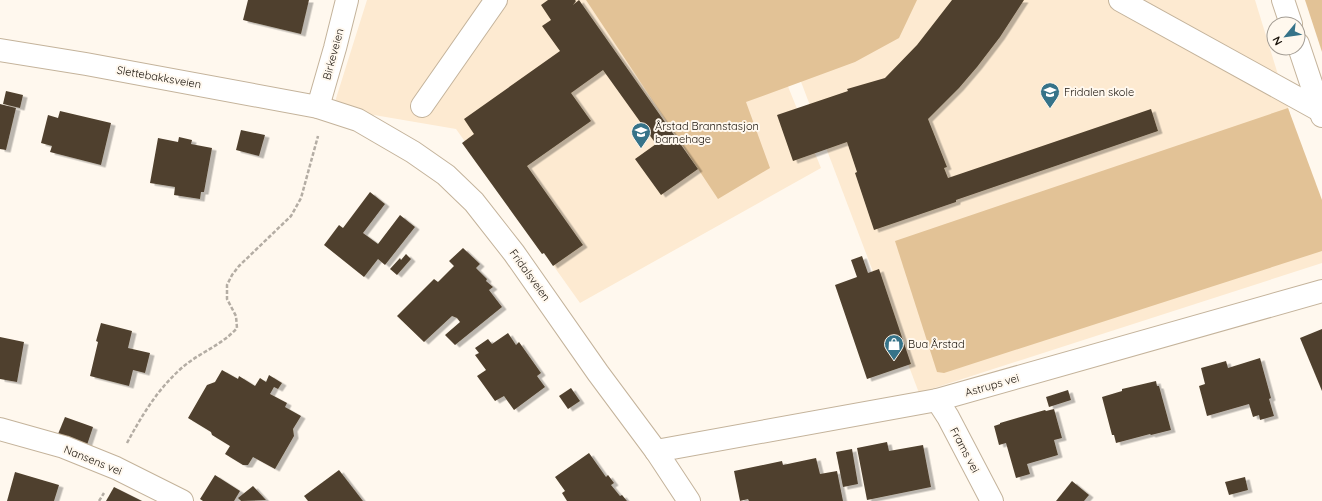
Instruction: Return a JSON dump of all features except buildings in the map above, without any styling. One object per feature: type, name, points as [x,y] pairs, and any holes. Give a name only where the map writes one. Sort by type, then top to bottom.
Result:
[{"type":"street","name":"Birkeveien","points":[[318,107],[336,48],[347,0]]},
{"type":"street","points":[[422,106],[496,0]]},
{"type":"street","points":[[1120,0],[1321,114]]},
{"type":"street","points":[[1283,0],[1288,16]]},
{"type":"street","name":"Slettebakksveien","points":[[0,50],[86,64],[318,107]]},
{"type":"street","points":[[1302,56],[1321,114]]},
{"type":"street","name":"Fridalsveien","points":[[318,107],[358,120],[413,152],[446,175],[474,202],[514,253],[598,373],[656,451],[689,501]]},
{"type":"street","name":"Astrups vei","points":[[656,451],[937,400],[1322,292]]},
{"type":"street","name":"Frams vei","points":[[937,400],[948,417],[992,501]]},
{"type":"street","name":"Nansens vei","points":[[0,429],[64,447],[116,468],[182,501]]},
{"type":"path","points":[[124,450],[142,416],[172,377],[185,365],[228,337],[237,328],[236,316],[227,299],[227,285],[239,266],[291,216],[301,198],[318,135]]},
{"type":"shaded area","name":"Årstad Brannstasjon barnehage","points":[[367,0],[753,0],[821,168],[580,303],[456,129],[333,108]]},
{"type":"shaded area","points":[[586,0],[917,0],[899,38],[855,62],[746,102],[770,168],[718,199]]},
{"type":"shaded area","name":"Fridalen skole","points":[[770,0],[1255,0],[1266,36],[1266,56],[1272,56],[1322,218],[1322,263],[919,393]]},
{"type":"shaded area","points":[[1305,0],[1322,0],[1322,52]]},
{"type":"shaded area","points":[[1288,108],[1322,200],[1322,251],[944,373],[937,372],[895,241]]},
{"type":"place","name":"Fridalen skole","points":[[1050,109]]},
{"type":"place","name":"Årstad Brannstasjon barnehage","points":[[641,149]]},
{"type":"place","name":"Bua Årstad","points":[[894,361]]}]
